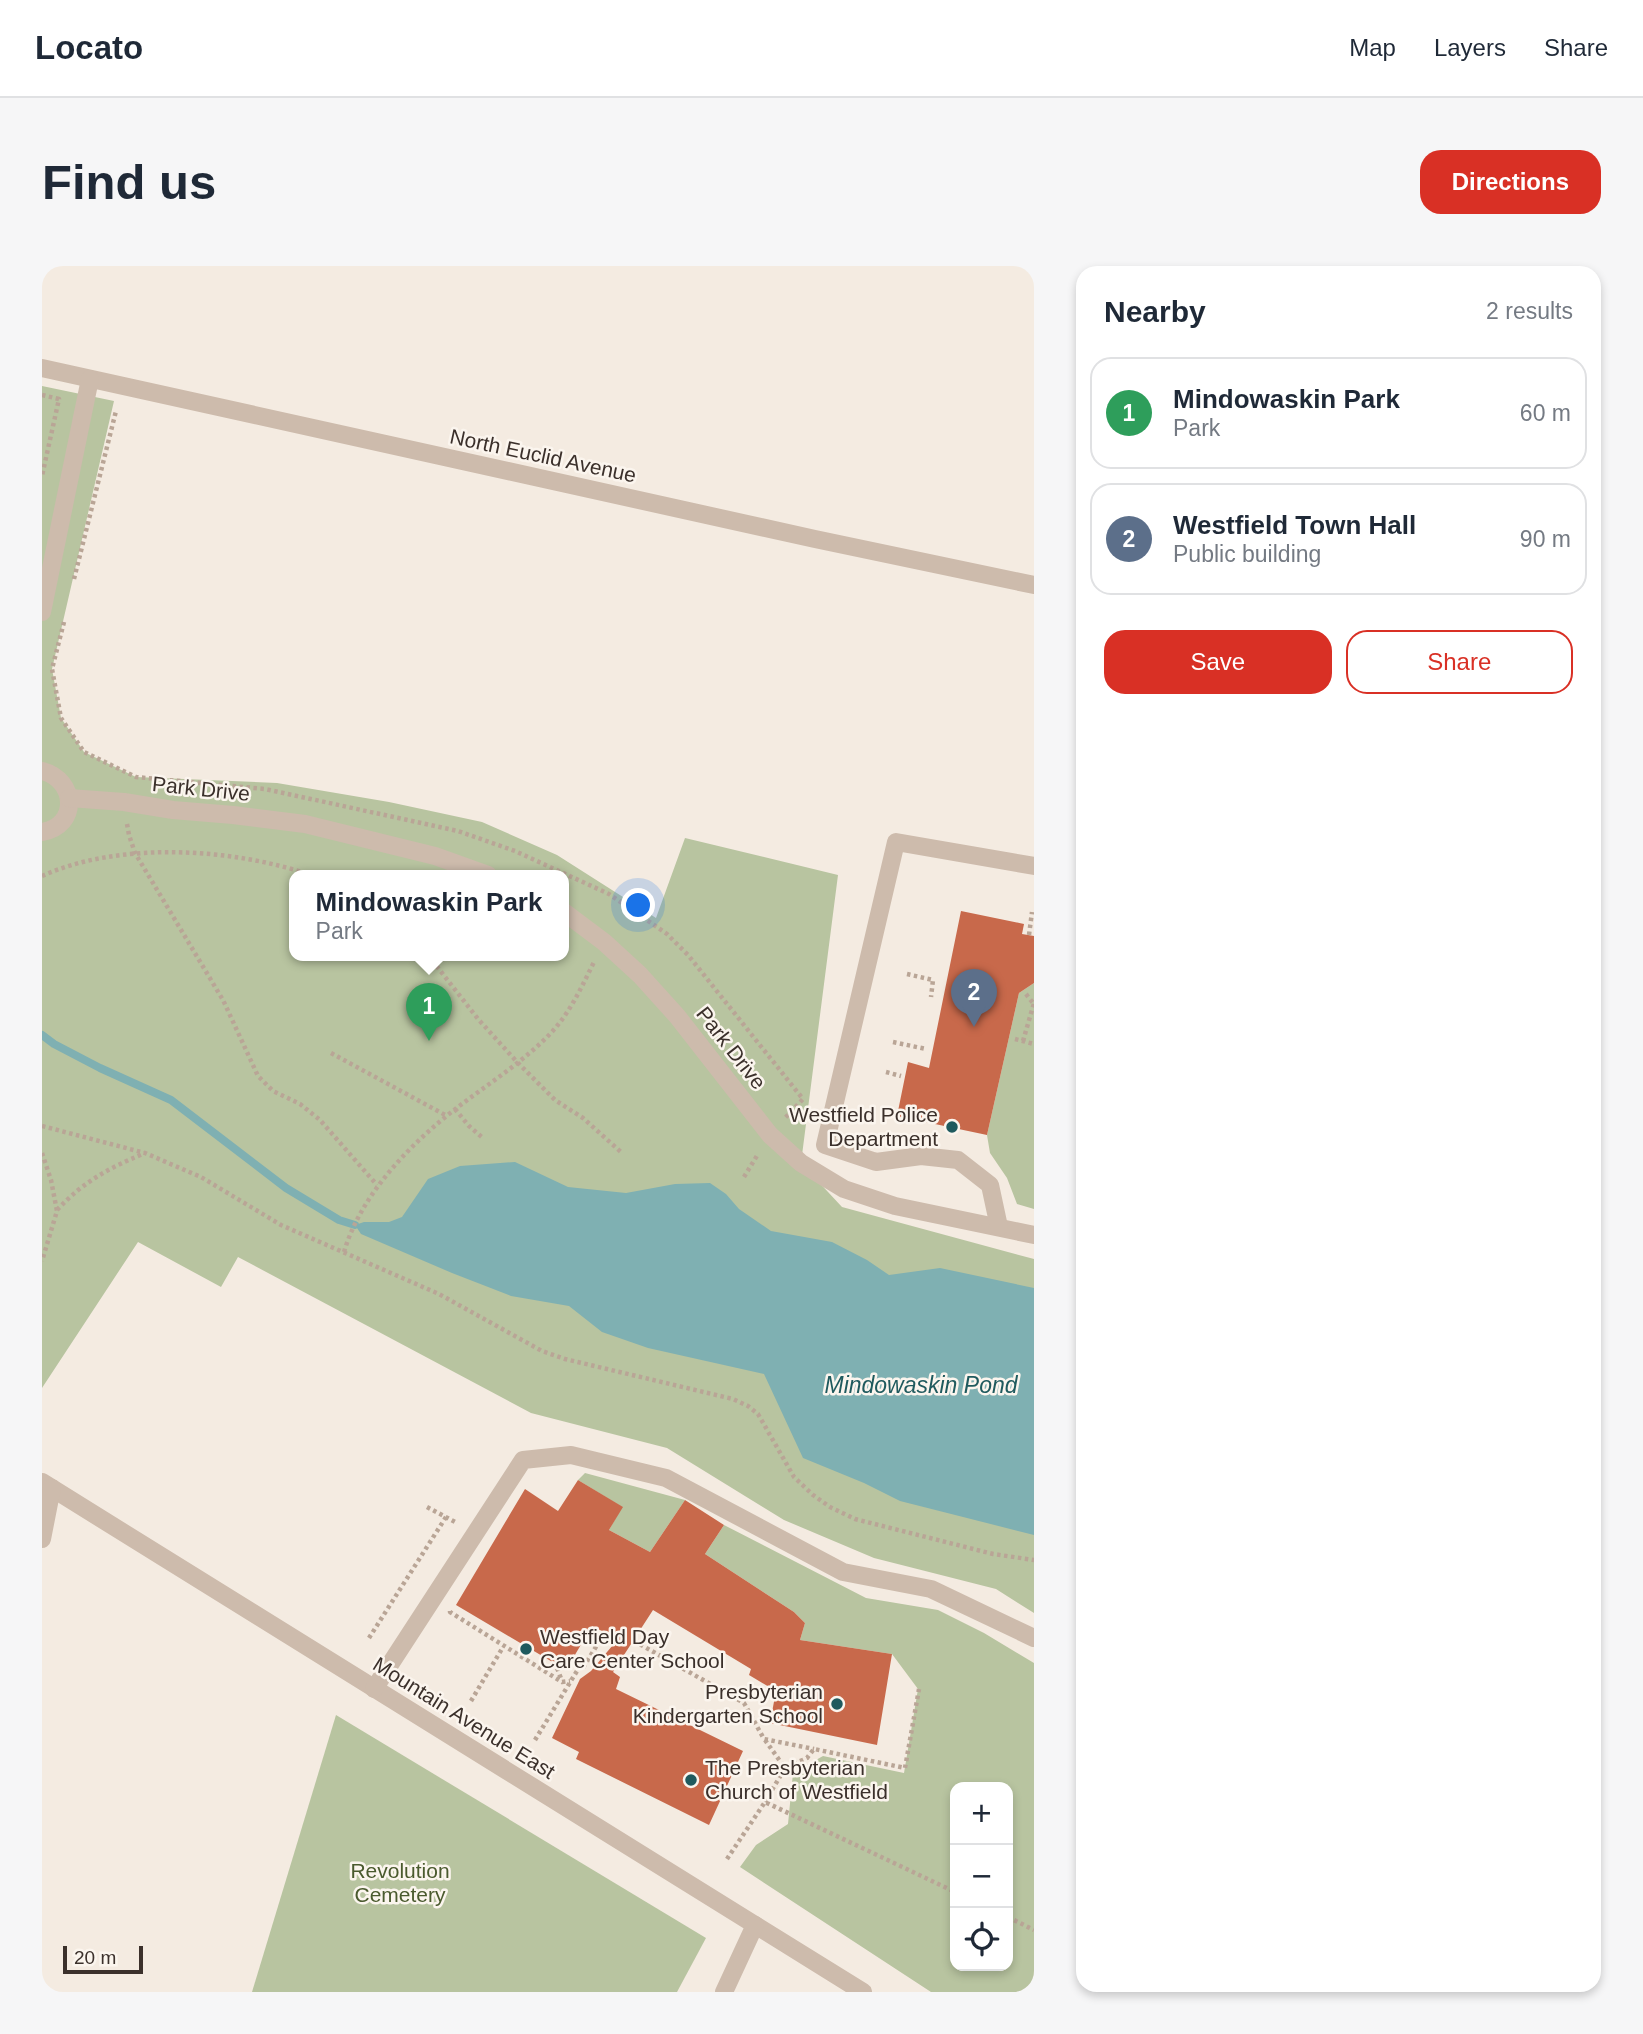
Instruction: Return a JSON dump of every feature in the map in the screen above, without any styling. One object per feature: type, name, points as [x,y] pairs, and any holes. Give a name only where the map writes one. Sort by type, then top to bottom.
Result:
[{"type":"street","name":"North Euclid Avenue","points":[[42,368],[1034,585]]},
{"type":"street","points":[[42,612],[90,379]]},
{"type":"street","points":[[42,771],[52,773],[60,780],[69,798],[65,818],[58,826],[42,832]]},
{"type":"street","name":"Park Drive","points":[[69,798],[306,824],[435,856],[474,870]]},
{"type":"street","points":[[801,1163],[825,1145],[896,842],[1034,866]]},
{"type":"street","name":"Park Drive","points":[[569,916],[604,942],[640,975],[677,1016],[770,1135],[801,1163],[844,1189],[895,1206],[1034,1235]]},
{"type":"street","points":[[825,1145],[876,1162],[921,1156],[958,1160],[990,1185],[999,1227]]},
{"type":"street","points":[[374,1689],[523,1460],[571,1455],[666,1478],[843,1572],[931,1589],[1034,1639]]},
{"type":"street","points":[[42,1539],[47,1485]]},
{"type":"street","name":"Mountain Avenue East","points":[[47,1485],[863,1992]]},
{"type":"street","points":[[724,1992],[755,1925]]},
{"type":"path","points":[[42,394],[59,399],[42,476]]},
{"type":"path","points":[[71,590],[116,411]]},
{"type":"path","points":[[65,615],[52,669],[61,718],[84,752],[136,777],[265,789],[458,831],[515,850],[558,870]]},
{"type":"path","points":[[124,802],[135,853],[223,1000],[258,1076],[273,1091],[300,1104],[320,1120],[377,1185]]},
{"type":"path","points":[[42,876],[93,860],[135,853],[177,851],[241,858],[297,870]]},
{"type":"path","points":[[569,875],[609,894],[667,934],[688,955],[803,1099],[770,1135],[744,1177]]},
{"type":"path","points":[[1029,935],[1032,912]]},
{"type":"path","points":[[344,1252],[348,1238],[377,1185],[447,1116],[549,1035],[572,1007],[604,942]]},
{"type":"path","points":[[433,961],[478,1019],[517,1062],[555,1100],[583,1118],[622,1153]]},
{"type":"path","points":[[907,974],[933,980],[931,997]]},
{"type":"path","points":[[1023,1041],[1033,1003],[1026,994]]},
{"type":"path","points":[[1015,1039],[1034,1044]]},
{"type":"path","points":[[892,1042],[926,1049]]},
{"type":"path","points":[[331,1053],[447,1116]]},
{"type":"path","points":[[886,1072],[901,1076]]},
{"type":"path","points":[[455,1110],[484,1139]]},
{"type":"path","points":[[42,1126],[145,1153],[201,1177],[281,1224],[439,1294],[542,1351],[565,1359],[733,1399],[748,1406],[758,1414],[794,1477],[830,1507],[855,1519],[993,1554],[1034,1560]]},
{"type":"path","points":[[42,1153],[57,1211]]},
{"type":"path","points":[[42,1261],[57,1211],[73,1193],[110,1167],[145,1153]]},
{"type":"path","points":[[427,1507],[475,1533]]},
{"type":"path","points":[[369,1638],[446,1517]]},
{"type":"path","points":[[456,1600],[450,1612],[562,1682],[570,1681]]},
{"type":"path","points":[[535,1740],[570,1681],[580,1666],[583,1668],[601,1637]]},
{"type":"path","points":[[634,1641],[744,1703],[764,1739],[785,1768]]},
{"type":"path","points":[[471,1701],[503,1647]]},
{"type":"path","points":[[557,1668],[562,1682]]},
{"type":"path","points":[[764,1739],[905,1768],[919,1689]]},
{"type":"path","points":[[727,1859],[785,1768],[807,1758],[814,1749]]},
{"type":"path","points":[[765,1802],[950,1890]]},
{"type":"path","points":[[1013,1920],[1034,1930]]},
{"type":"green space","points":[[42,386],[114,401],[52,669],[61,718],[84,752],[136,777],[277,783],[389,802],[482,822],[557,855],[656,918],[685,838],[838,875],[801,1163],[842,1207],[1034,1259],[1034,1613],[996,1589],[874,1558],[784,1520],[667,1448],[531,1413],[238,1257],[221,1287],[138,1242],[42,1388]]},
{"type":"green space","points":[[1034,983],[1034,1209],[1017,1204],[1007,1178],[990,1153],[987,1135],[1019,993]]},
{"type":"green space","points":[[585,1473],[685,1500],[650,1552],[609,1530],[622,1507],[578,1480]]},
{"type":"green space","points":[[724,1525],[866,1598],[938,1610],[1034,1663],[1032,1992],[931,1992],[740,1867],[756,1845],[788,1824],[793,1773],[823,1756],[904,1773],[918,1689],[892,1654],[800,1640],[805,1623],[794,1612],[705,1554]]},
{"type":"green space","name":"Revolution Cemetery","points":[[336,1715],[706,1938],[677,1992],[252,1992]]},
{"type":"water","name":"Mindowaskin Pond","points":[[515,1162],[568,1187],[626,1193],[675,1184],[710,1183],[726,1194],[739,1209],[771,1231],[832,1242],[889,1275],[940,1268],[1034,1288],[1034,1535],[900,1501],[803,1458],[764,1374],[648,1348],[602,1332],[569,1306],[511,1296],[361,1234],[355,1225],[364,1222],[389,1222],[402,1217],[428,1179],[460,1166]]},
{"type":"building","points":[[961,911],[1024,924],[1022,934],[1034,936],[1034,983],[1019,993],[987,1135],[897,1116],[908,1062],[929,1068]]},
{"type":"building","points":[[578,1480],[623,1507],[609,1530],[650,1552],[685,1500],[724,1525],[705,1554],[794,1612],[805,1623],[800,1640],[892,1654],[877,1745],[770,1723],[776,1691],[749,1675],[751,1669],[653,1610],[613,1672],[620,1677],[616,1689],[743,1751],[709,1825],[576,1759],[579,1752],[552,1738],[580,1679],[591,1671],[618,1639],[592,1626],[566,1670],[456,1605],[525,1489],[558,1511]]},
{"type":"waterway","points":[[42,1035],[100,1068],[171,1100],[286,1188],[339,1220],[355,1225]]},
{"type":"place","name":"Westfield Town Hall","points":[[974,1027]]},
{"type":"place","name":"Mindowaskin Park","points":[[429,1041]]},
{"type":"place","name":"Westfield Police Department","points":[[952,1127]]},
{"type":"place","name":"Westfield Day Care Center School","points":[[526,1649]]},
{"type":"place","name":"Presbyterian Kindergarten School","points":[[837,1704]]},
{"type":"place","name":"The Presbyterian Church of Westfield","points":[[691,1780]]}]
